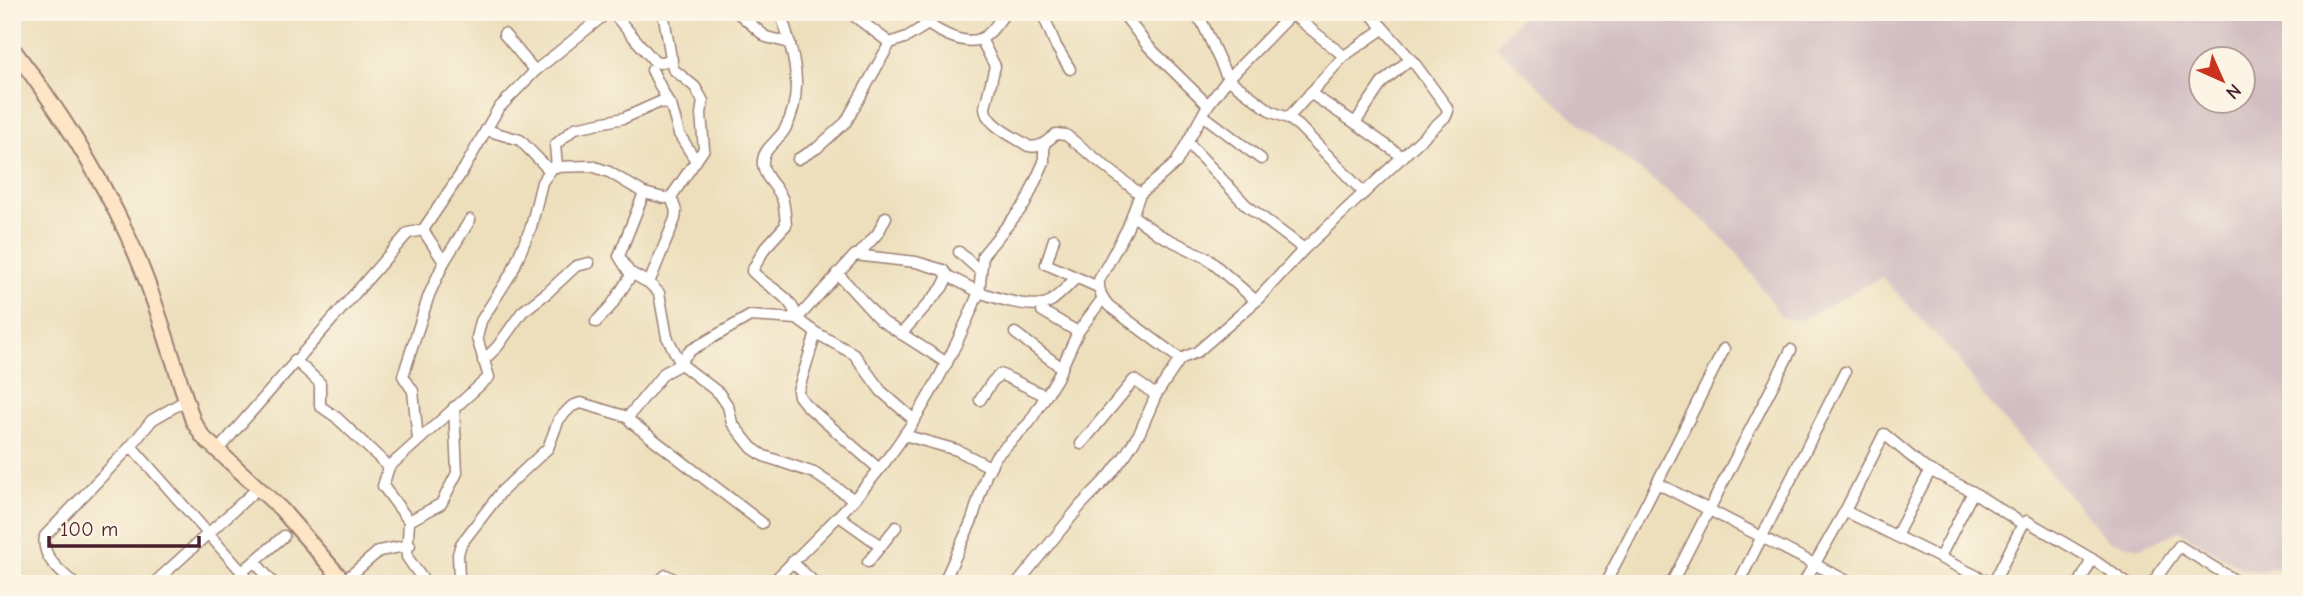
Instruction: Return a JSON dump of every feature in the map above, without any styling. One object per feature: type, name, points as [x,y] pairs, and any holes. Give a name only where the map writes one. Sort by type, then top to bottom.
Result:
[{"type":"street","points":[[218,450],[408,233],[423,230],[464,169],[498,108],[535,71],[610,12],[655,62],[672,59]]},
{"type":"street","points":[[663,12],[673,69],[695,87],[703,101],[701,114],[704,149],[671,197]]},
{"type":"street","points":[[737,12],[766,37],[790,43]]},
{"type":"street","points":[[780,12],[797,75],[794,102],[785,130],[764,154],[763,166],[769,181],[782,198],[786,225],[765,247],[752,271],[795,307],[797,319]]},
{"type":"street","points":[[849,12],[890,43]]},
{"type":"street","points":[[916,12],[928,24],[958,39],[970,41],[981,39],[990,33],[1006,12]]},
{"type":"street","points":[[1042,12],[1056,46],[1070,69]]},
{"type":"street","points":[[1122,12],[1147,45],[1208,104]]},
{"type":"street","points":[[1017,584],[1081,505],[1110,475],[1140,432],[1156,395],[1180,359],[1197,352],[1256,300],[1304,249],[1442,120],[1448,111],[1410,59],[1369,12]]},
{"type":"street","points":[[1180,359],[1102,298],[1098,287],[1140,194],[1176,163],[1204,116],[1208,104],[1228,79],[1292,13],[1343,55]]},
{"type":"street","points":[[1198,14],[1228,79],[1272,113],[1288,118],[1299,126],[1364,193]]},
{"type":"street","points":[[798,159],[817,148],[846,122],[890,43],[907,37],[928,24]]},
{"type":"street","points":[[1288,118],[1343,55],[1383,29]]},
{"type":"street","points":[[504,34],[535,71]]},
{"type":"street","points":[[981,39],[995,66],[985,113],[991,121],[1034,148],[1056,134],[1066,135],[1140,194]]},
{"type":"street","points":[[12,48],[83,148],[128,236],[193,421],[203,437],[281,509],[345,583],[379,551],[410,545]]},
{"type":"street","points":[[1355,123],[1382,83],[1410,59]]},
{"type":"street","points":[[652,70],[672,108],[679,134],[696,161]]},
{"type":"street","points":[[1310,93],[1403,157]]},
{"type":"street","points":[[425,584],[407,557],[410,545],[409,521],[383,486],[389,467],[489,377],[477,338],[481,321],[512,272],[531,227],[542,182],[553,169],[555,145],[570,131],[624,118],[660,102],[668,102]]},
{"type":"street","points":[[1204,116],[1261,159]]},
{"type":"street","points":[[486,130],[520,140],[553,169],[592,166],[609,172],[644,193],[671,197]]},
{"type":"street","points":[[1188,143],[1238,198],[1304,249]]},
{"type":"street","points":[[771,584],[839,516],[879,470],[914,419],[947,363],[979,292],[980,271],[986,249],[1025,204],[1044,162],[1044,144]]},
{"type":"street","points":[[644,193],[619,256],[632,274],[649,283],[659,293],[667,337],[681,364],[719,393],[728,406],[732,423],[752,448],[764,456],[814,473],[853,499]]},
{"type":"street","points":[[649,283],[675,219],[676,211],[671,197]]},
{"type":"street","points":[[1132,215],[1158,234],[1208,258],[1256,300]]},
{"type":"street","points":[[797,319],[853,256],[859,254],[878,233],[886,217]]},
{"type":"street","points":[[418,440],[414,391],[403,376],[429,295],[444,262],[470,220]]},
{"type":"street","points":[[423,230],[444,262]]},
{"type":"street","points":[[1054,239],[1046,264],[1098,287]]},
{"type":"street","points":[[960,252],[980,271]]},
{"type":"street","points":[[859,254],[916,262],[943,270],[948,276],[979,292],[1022,304],[1041,304],[1052,300],[1076,278]]},
{"type":"street","points":[[483,361],[498,346],[522,312],[576,266],[589,262]]},
{"type":"street","points":[[837,273],[880,320],[947,363]]},
{"type":"street","points":[[596,322],[611,306],[632,274]]},
{"type":"street","points":[[901,334],[942,288],[948,276]]},
{"type":"street","points":[[943,584],[972,520],[996,456],[1029,423],[1062,368],[1078,332],[1102,298]]},
{"type":"street","points":[[1042,311],[1078,332]]},
{"type":"street","points":[[628,417],[664,373],[681,364],[691,350],[750,316],[797,319],[854,354],[881,391],[914,419]]},
{"type":"street","points":[[816,333],[798,391],[799,396],[879,470]]},
{"type":"street","points":[[1015,333],[1062,368]]},
{"type":"street","points":[[1605,584],[1724,349]]},
{"type":"street","points":[[1671,584],[1791,350]]},
{"type":"street","points":[[295,360],[320,383],[320,406],[336,417],[389,467]]},
{"type":"street","points":[[1738,584],[1845,372]]},
{"type":"street","points":[[980,400],[1000,374],[1046,396]]},
{"type":"street","points":[[1081,444],[1134,380],[1156,395]]},
{"type":"street","points":[[74,584],[47,557],[45,536],[131,446],[152,420],[186,400]]},
{"type":"street","points":[[460,582],[458,554],[461,544],[502,491],[548,448],[559,419],[572,406],[581,403],[628,417],[762,523]]},
{"type":"street","points":[[409,521],[441,504],[457,473],[454,407]]},
{"type":"street","points":[[1803,584],[1845,511],[1884,433],[1930,471],[1973,492],[2023,524]]},
{"type":"street","points":[[904,435],[957,450],[990,467]]},
{"type":"street","points":[[131,446],[246,577],[241,584]]},
{"type":"street","points":[[1896,536],[1930,471]]},
{"type":"street","points":[[1657,483],[1853,584]]},
{"type":"street","points":[[153,584],[258,488]]},
{"type":"street","points":[[1940,557],[1973,492]]},
{"type":"street","points":[[1845,511],[1993,584],[2027,521],[2092,559],[2128,584]]},
{"type":"street","points":[[839,516],[881,547]]},
{"type":"street","points":[[869,562],[896,527]]},
{"type":"street","points":[[242,572],[284,536]]},
{"type":"street","points":[[2152,584],[2179,546],[2241,584]]},
{"type":"street","points":[[2079,584],[2092,559]]},
{"type":"street","points":[[255,562],[274,584]]},
{"type":"street","points":[[792,562],[816,584]]},
{"type":"street","points":[[656,584],[666,575],[683,584]]},
{"type":"shaded area","points":[[1526,12],[2291,12],[2291,571],[2278,567],[2262,571],[2244,570],[2179,531],[2140,548],[2108,540],[1983,396],[1958,359],[1882,277],[1801,320],[1782,318],[1738,254],[1707,222],[1574,119],[1495,45]]}]
